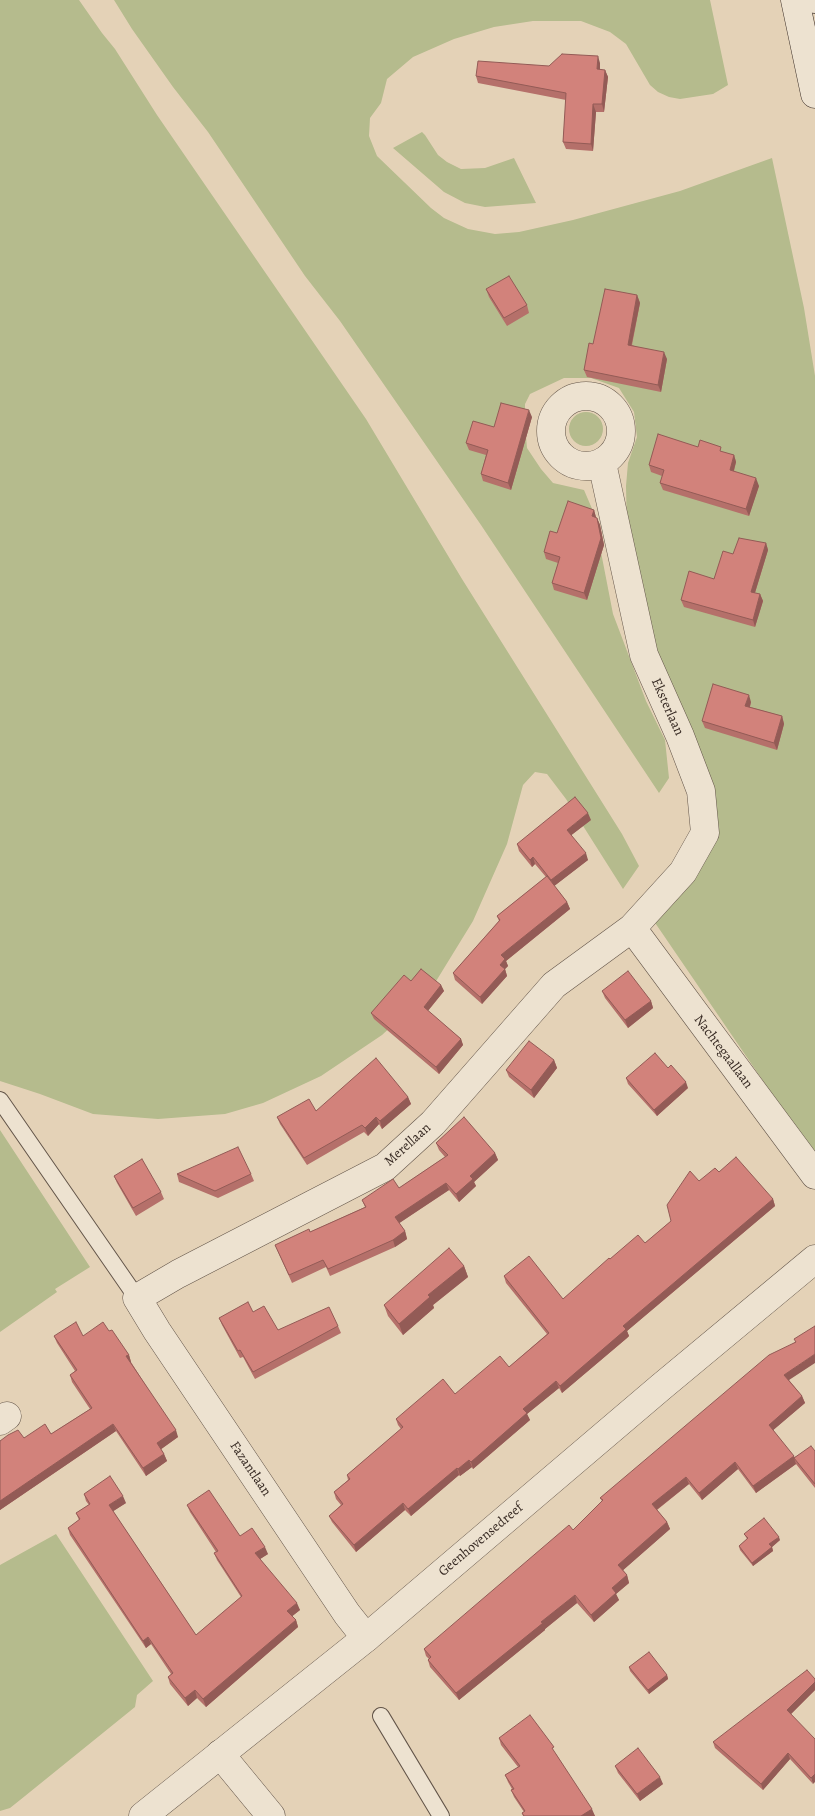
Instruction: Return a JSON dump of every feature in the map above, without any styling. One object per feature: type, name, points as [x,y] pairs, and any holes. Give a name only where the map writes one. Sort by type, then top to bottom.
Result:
[{"type":"street","points":[[795,0],[815,94]]},
{"type":"street","name":"Eksterlaan","points":[[602,463],[644,655],[680,736],[701,792],[705,833],[683,872],[632,928]]},
{"type":"street","name":"Nachtegaallaan","points":[[632,928],[815,1175]]},
{"type":"street","name":"Merellaan","points":[[137,1298],[178,1274],[385,1167],[433,1123],[554,985],[632,928]]},
{"type":"street","name":"Geenhovensedreef","points":[[143,1816],[366,1638],[661,1387],[815,1259]]},
{"type":"street","name":"Fazantlaan","points":[[137,1298],[325,1581],[366,1638]]},
{"type":"street","points":[[220,1754],[271,1816]]},
{"type":"lane","points":[[809,0],[815,6]]},
{"type":"lane","points":[[0,1100],[137,1298]]},
{"type":"lane","points":[[381,1716],[441,1816]]},
{"type":"green space","points":[[0,0],[79,0],[115,49],[157,115],[366,419],[462,579],[622,834],[639,866],[623,889],[566,799],[547,774],[535,772],[523,785],[507,844],[473,921],[430,991],[382,1035],[321,1076],[263,1103],[225,1114],[158,1119],[93,1114],[0,1081]]},
{"type":"green space","points":[[114,0],[710,0],[728,85],[713,94],[680,99],[669,97],[658,92],[650,85],[626,44],[610,32],[581,21],[533,21],[494,27],[454,39],[413,57],[387,79],[381,103],[370,118],[369,136],[377,156],[431,208],[444,218],[468,229],[495,234],[519,232],[573,220],[680,191],[772,158],[804,308],[815,376],[815,1157],[647,911],[702,856],[669,691],[642,604],[627,533],[626,486],[628,463],[637,437],[634,412],[619,388],[591,378],[564,378],[530,394],[525,404],[525,425],[527,448],[541,469],[553,483],[584,490],[593,511],[613,614],[646,701],[665,740],[669,778],[659,793],[481,525],[340,321],[305,276],[208,132],[132,29]]},
{"type":"green space","points":[[422,132],[438,155],[461,169],[485,168],[514,158],[536,203],[485,207],[465,203],[444,192],[393,148]]},
{"type":"green space","points":[[586,412],[593,413],[598,417],[602,422],[602,436],[598,441],[593,445],[586,446],[579,445],[574,441],[570,436],[569,429],[570,422],[574,417],[579,413]]},
{"type":"green space","points":[[0,1130],[90,1267],[55,1289],[57,1292],[0,1332]]},
{"type":"green space","points":[[56,1534],[153,1681],[137,1695],[135,1707],[10,1808],[0,1811],[0,1565]]},
{"type":"building","points":[[562,54],[598,56],[597,69],[605,70],[602,104],[593,104],[591,144],[563,142],[566,93],[476,76],[478,61],[549,66]]},
{"type":"building","points":[[509,276],[527,305],[504,318],[486,289]]},
{"type":"building","points":[[605,289],[637,295],[628,345],[664,352],[658,385],[584,370],[589,343],[593,344]]},
{"type":"building","points":[[501,403],[529,410],[508,483],[481,474],[488,450],[466,443],[473,421],[494,427]]},
{"type":"building","points":[[658,434],[698,447],[700,440],[721,447],[720,451],[734,455],[730,470],[756,478],[746,509],[660,483],[664,470],[649,465]]},
{"type":"building","points":[[568,501],[594,510],[592,516],[597,518],[601,538],[584,593],[552,583],[560,557],[544,552],[550,531],[557,533]]},
{"type":"building","points":[[739,538],[766,543],[751,592],[760,594],[753,620],[681,600],[689,571],[714,579],[723,551],[733,554]]},
{"type":"building","points":[[713,684],[749,695],[745,706],[782,716],[774,743],[702,721]]},
{"type":"building","points":[[575,797],[588,813],[567,830],[586,853],[551,880],[533,857],[530,860],[517,844]]},
{"type":"building","points":[[547,876],[567,902],[501,955],[505,959],[500,965],[505,969],[480,997],[453,973],[500,920],[497,916]]},
{"type":"building","points":[[421,969],[441,985],[424,1007],[461,1039],[436,1067],[371,1013],[404,975],[411,981]]},
{"type":"building","points":[[628,971],[651,1001],[625,1020],[602,991]]},
{"type":"building","points":[[529,1041],[554,1060],[531,1090],[506,1070]]},
{"type":"building","points":[[655,1053],[668,1068],[671,1065],[686,1082],[654,1110],[626,1078]]},
{"type":"building","points":[[376,1058],[408,1097],[380,1121],[376,1117],[365,1128],[362,1125],[304,1158],[277,1117],[309,1099],[316,1111]]},
{"type":"building","points":[[464,1117],[495,1153],[470,1176],[473,1179],[456,1194],[446,1183],[395,1217],[405,1231],[393,1240],[328,1269],[323,1260],[289,1275],[275,1245],[309,1229],[310,1232],[366,1207],[362,1200],[393,1179],[399,1188],[448,1155],[436,1143]]},
{"type":"building","points":[[238,1147],[251,1174],[215,1191],[177,1174]]},
{"type":"building","points":[[736,1157],[773,1199],[623,1326],[626,1329],[624,1331],[560,1386],[556,1381],[523,1409],[527,1413],[471,1462],[469,1460],[457,1468],[408,1509],[403,1503],[354,1545],[329,1516],[343,1504],[334,1492],[350,1479],[347,1475],[403,1427],[396,1419],[443,1379],[455,1394],[500,1356],[509,1367],[549,1333],[504,1276],[529,1256],[563,1299],[638,1235],[645,1243],[671,1221],[667,1205],[690,1171],[699,1181],[715,1168],[719,1172]]},
{"type":"building","points":[[142,1159],[161,1192],[133,1208],[114,1176]]},
{"type":"building","points":[[449,1248],[464,1266],[428,1295],[430,1297],[399,1324],[384,1305]]},
{"type":"building","points":[[248,1302],[253,1312],[264,1306],[278,1330],[329,1307],[338,1326],[253,1372],[240,1350],[238,1351],[219,1318]]},
{"type":"building","points":[[76,1322],[83,1336],[103,1322],[109,1331],[112,1330],[129,1355],[126,1356],[176,1430],[157,1443],[164,1454],[143,1468],[113,1424],[0,1501],[0,1441],[18,1430],[24,1438],[45,1424],[51,1434],[92,1408],[70,1375],[77,1370],[54,1336]]},
{"type":"building","points":[[815,1326],[815,1354],[784,1375],[802,1396],[769,1425],[794,1456],[753,1486],[735,1462],[699,1493],[686,1477],[652,1504],[667,1522],[618,1565],[627,1575],[612,1588],[616,1593],[591,1615],[575,1595],[456,1693],[428,1660],[431,1657],[424,1649],[569,1525],[573,1530],[603,1500],[600,1498],[769,1355],[796,1342],[794,1339]]},
{"type":"building","points":[[811,1446],[815,1451],[815,1484],[794,1458]]},
{"type":"building","points":[[110,1476],[123,1496],[109,1505],[196,1635],[242,1596],[214,1553],[218,1551],[187,1505],[209,1490],[240,1536],[252,1528],[265,1547],[255,1553],[297,1603],[287,1611],[296,1620],[203,1699],[195,1690],[185,1698],[168,1677],[173,1673],[148,1637],[143,1641],[68,1528],[80,1519],[76,1513],[90,1504],[84,1494]]},
{"type":"building","points":[[764,1518],[779,1537],[769,1544],[772,1547],[752,1563],[739,1546],[748,1538],[744,1534]]},
{"type":"building","points":[[649,1652],[667,1675],[648,1690],[629,1667]]},
{"type":"building","points":[[807,1670],[815,1679],[815,1682],[787,1710],[815,1739],[815,1774],[811,1778],[788,1753],[761,1784],[713,1742]]},
{"type":"building","points":[[530,1715],[554,1747],[552,1748],[592,1809],[581,1816],[524,1816],[522,1813],[525,1811],[511,1790],[514,1789],[505,1775],[520,1766],[499,1738]]},
{"type":"building","points":[[638,1748],[660,1777],[637,1794],[615,1766]]}]
